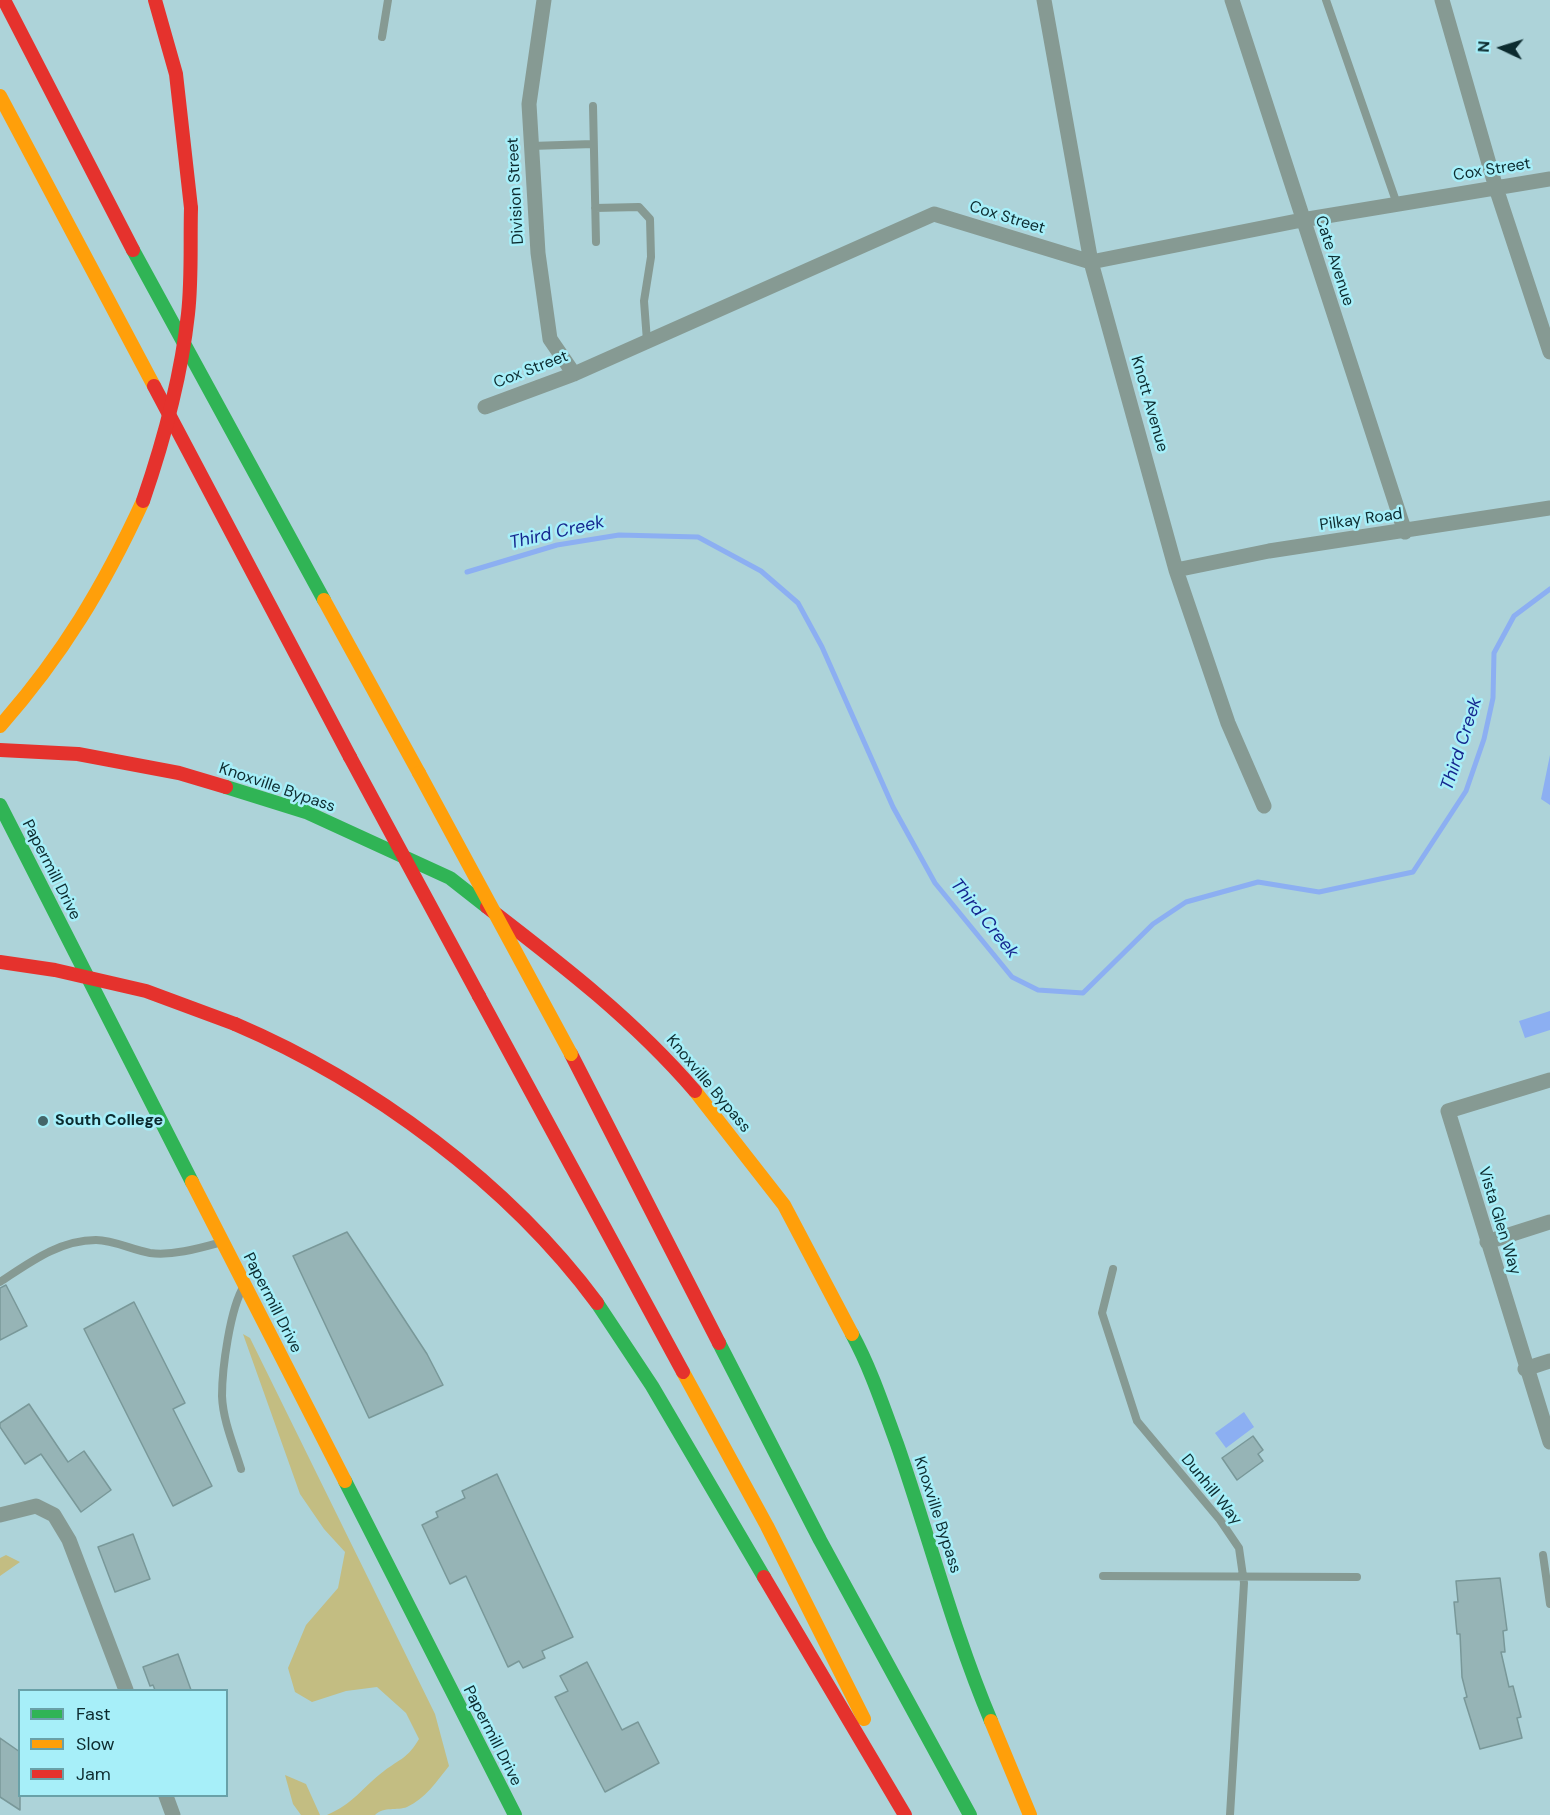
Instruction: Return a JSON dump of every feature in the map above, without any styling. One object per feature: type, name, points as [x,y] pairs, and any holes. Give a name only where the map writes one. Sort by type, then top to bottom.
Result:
[{"type":"main road","points":[[4,0],[122,230],[572,1054],[820,1540],[970,1815]]},
{"type":"main road","points":[[0,726],[61,651],[102,585],[143,501],[161,444],[179,370],[188,313],[190,208],[187,156],[164,20],[155,0]]},
{"type":"main road","points":[[0,96],[350,757],[767,1526],[912,1815]]},
{"type":"main road","name":"Knoxville Bypass","points":[[0,750],[78,754],[179,773],[306,812],[450,878],[579,978],[657,1047],[723,1124],[784,1205],[869,1366],[914,1493],[971,1673],[1030,1815]]},
{"type":"main road","name":"Papermill Drive","points":[[0,805],[515,1815]]},
{"type":"main road","points":[[0,962],[55,969],[146,992],[264,1035],[336,1074],[412,1124],[475,1174],[564,1262],[609,1321],[661,1399],[825,1683],[905,1815]]},
{"type":"street","name":"Division Street","points":[[544,0],[529,104],[538,253],[550,339],[574,374]]},
{"type":"street","name":"Knott Avenue","points":[[1044,0],[1091,262],[1176,570],[1228,723],[1264,806]]},
{"type":"street","name":"Cate Avenue","points":[[1232,0],[1405,532]]},
{"type":"street","points":[[1442,0],[1496,188],[1550,352]]},
{"type":"street","name":"Cox Street","points":[[485,407],[574,374],[934,214],[1091,262],[1302,220],[1550,179]]},
{"type":"street","name":"Pilkay Road","points":[[1176,570],[1269,551],[1550,508]]},
{"type":"street","name":"Vista Glen Way","points":[[1550,1080],[1448,1111],[1550,1442]]},
{"type":"street","points":[[1487,1242],[1550,1222]]},
{"type":"street","points":[[1526,1369],[1550,1362]]},
{"type":"street","points":[[0,1515],[36,1506],[54,1515],[69,1540],[126,1689]]},
{"type":"street","points":[[166,1797],[173,1815]]},
{"type":"lane","points":[[382,36],[388,0]]},
{"type":"lane","points":[[1326,0],[1397,204]]},
{"type":"lane","points":[[593,106],[596,242]]},
{"type":"lane","points":[[531,146],[593,144]]},
{"type":"lane","points":[[596,208],[639,207],[650,219],[651,257],[644,301],[647,341]]},
{"type":"lane","points":[[0,1282],[37,1257],[64,1245],[97,1240],[151,1253],[175,1252],[222,1242]]},
{"type":"lane","name":"Dunhill Way","points":[[1113,1269],[1102,1313],[1137,1421],[1220,1520],[1239,1548],[1243,1578],[1230,1815]]},
{"type":"lane","points":[[241,1469],[227,1426],[222,1396],[231,1319],[235,1299],[244,1285]]},
{"type":"lane","points":[[1543,1555],[1550,1604]]},
{"type":"lane","points":[[1103,1576],[1357,1577]]},
{"type":"shaded area","points":[[243,1334],[250,1338],[435,1714],[449,1766],[425,1794],[407,1807],[382,1811],[375,1815],[327,1815],[344,1806],[384,1771],[403,1758],[419,1739],[406,1713],[377,1687],[346,1691],[312,1702],[295,1692],[288,1668],[306,1625],[338,1588],[345,1552],[324,1529],[300,1494]]},
{"type":"shaded area","points":[[6,1555],[20,1562],[0,1576],[0,1558]]},
{"type":"shaded area","points":[[285,1775],[306,1784],[320,1815],[301,1815],[293,1804]]},
{"type":"water","points":[[1550,755],[1550,805],[1541,799]]},
{"type":"water","points":[[1550,1011],[1550,1030],[1525,1038],[1519,1021]]},
{"type":"water","points":[[1244,1412],[1254,1427],[1226,1448],[1215,1433]]},
{"type":"building","points":[[347,1232],[427,1354],[443,1385],[369,1418],[293,1256]]},
{"type":"building","points":[[6,1285],[27,1326],[0,1340],[0,1288]]},
{"type":"building","points":[[134,1302],[185,1403],[173,1409],[212,1486],[173,1506],[84,1329]]},
{"type":"building","points":[[29,1404],[68,1462],[84,1451],[111,1490],[81,1512],[41,1454],[25,1464],[0,1427],[0,1423]]},
{"type":"building","points":[[1253,1436],[1263,1450],[1258,1454],[1263,1461],[1237,1480],[1222,1458]]},
{"type":"building","points":[[497,1474],[573,1637],[542,1651],[545,1658],[523,1668],[519,1661],[508,1667],[466,1576],[450,1584],[422,1525],[438,1517],[436,1512],[465,1498],[462,1491]]},
{"type":"building","points":[[133,1534],[150,1579],[115,1592],[98,1547]]},
{"type":"building","points":[[1500,1578],[1507,1630],[1503,1631],[1505,1652],[1501,1652],[1509,1687],[1513,1686],[1521,1717],[1517,1718],[1522,1738],[1480,1749],[1464,1698],[1467,1697],[1462,1677],[1460,1634],[1457,1634],[1454,1602],[1458,1602],[1456,1581]]},
{"type":"building","points":[[178,1654],[191,1689],[155,1689],[153,1685],[150,1686],[143,1667]]},
{"type":"building","points":[[587,1662],[622,1730],[638,1722],[659,1763],[605,1792],[555,1697],[568,1691],[560,1676]]},
{"type":"building","points":[[0,1738],[18,1751],[20,1810],[0,1797]]},
{"type":"waterway","name":"Third Creek","points":[[467,572],[557,545],[619,535],[698,537],[761,571],[798,603],[822,647],[893,807],[935,883],[1012,977],[1038,990],[1083,993],[1153,924],[1186,902],[1258,882],[1319,892],[1413,872],[1466,791],[1484,739],[1493,698],[1494,653],[1514,616],[1550,589]]},
{"type":"traffic: fast","points":[[133,250],[324,600]]},
{"type":"traffic: fast","points":[[226,787],[306,812],[450,878],[487,907]]},
{"type":"traffic: fast","points":[[0,805],[192,1182]]},
{"type":"traffic: fast","points":[[597,1303],[652,1386],[764,1577]]},
{"type":"traffic: fast","points":[[852,1334],[871,1374],[897,1444],[953,1618],[991,1721]]},
{"type":"traffic: fast","points":[[719,1343],[820,1540],[970,1815]]},
{"type":"traffic: fast","points":[[345,1481],[515,1815]]},
{"type":"traffic: slow","points":[[0,96],[154,386]]},
{"type":"traffic: slow","points":[[0,726],[43,673],[80,619],[113,562],[143,501]]},
{"type":"traffic: slow","points":[[324,600],[419,773]]},
{"type":"traffic: slow","points":[[419,773],[571,1054]]},
{"type":"traffic: slow","points":[[695,1091],[784,1205],[852,1334]]},
{"type":"traffic: slow","points":[[192,1182],[345,1481]]},
{"type":"traffic: slow","points":[[683,1372],[767,1526],[864,1719]]},
{"type":"traffic: slow","points":[[991,1721],[1030,1815]]},
{"type":"traffic: jam","points":[[4,0],[133,250]]},
{"type":"traffic: jam","points":[[155,0],[176,74],[191,208]]},
{"type":"traffic: jam","points":[[143,501],[171,409],[185,338],[190,288],[191,208]]},
{"type":"traffic: jam","points":[[154,386],[350,757]]},
{"type":"traffic: jam","points":[[0,750],[78,754],[179,773],[226,787]]},
{"type":"traffic: jam","points":[[350,757],[479,996]]},
{"type":"traffic: jam","points":[[487,907],[569,971],[621,1016],[695,1091]]},
{"type":"traffic: jam","points":[[0,962],[55,970],[146,991],[235,1024]]},
{"type":"traffic: jam","points":[[479,996],[683,1372]]},
{"type":"traffic: jam","points":[[235,1024],[337,1075],[386,1106],[434,1141],[480,1178],[522,1217],[562,1259],[597,1303]]},
{"type":"traffic: jam","points":[[571,1054],[719,1343]]},
{"type":"traffic: jam","points":[[764,1577],[905,1815]]},
{"type":"place","name":"South College","points":[[43,1121]]}]
